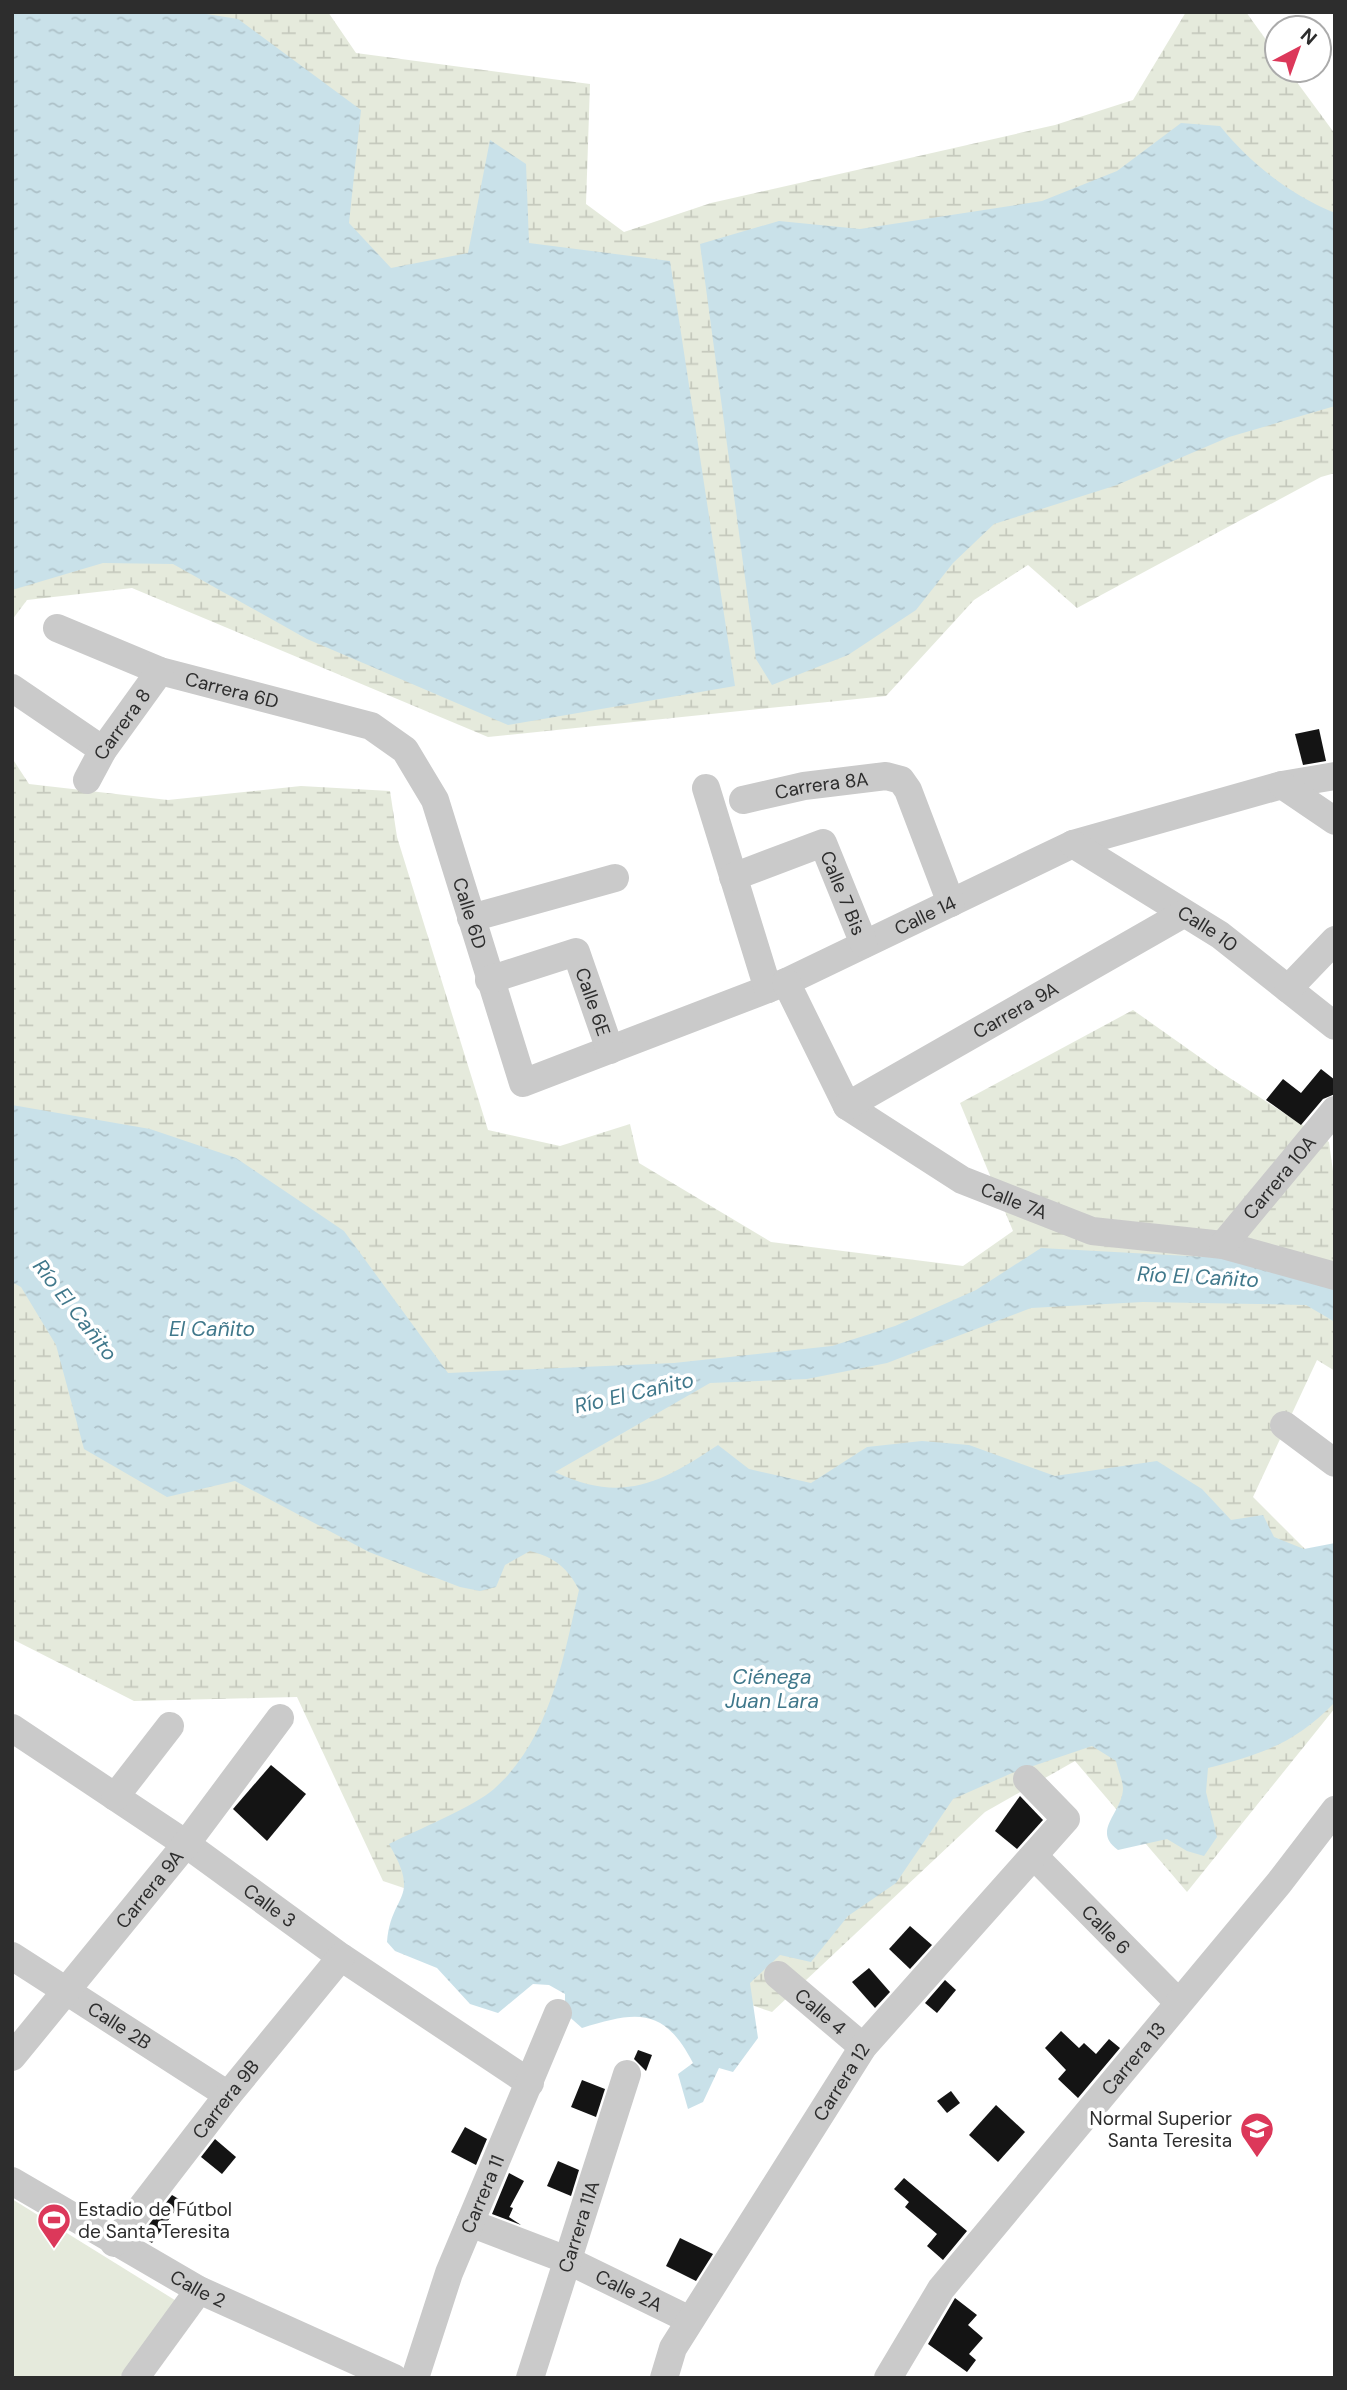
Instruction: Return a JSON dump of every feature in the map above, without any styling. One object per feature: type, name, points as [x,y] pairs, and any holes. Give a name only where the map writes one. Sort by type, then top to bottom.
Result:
[{"type":"street","name":"Carrera 6D","points":[[57,628],[160,671],[371,726],[405,750]]},
{"type":"street","name":"Carrera 8","points":[[87,780],[103,750],[160,671]]},
{"type":"street","points":[[12,688],[103,750]]},
{"type":"street","name":"Calle 6D","points":[[405,750],[435,800],[523,1083]]},
{"type":"street","name":"Carrera 8A","points":[[743,800],[804,786],[886,776],[901,780],[908,790],[951,903]]},
{"type":"street","name":"Calle 14","points":[[523,1083],[777,986],[1073,844],[1282,785],[1335,776]]},
{"type":"street","points":[[1282,785],[1335,821]]},
{"type":"street","points":[[706,788],[733,877],[777,986],[847,1106]]},
{"type":"street","name":"Calle 7 Bis","points":[[733,877],[823,843],[864,944]]},
{"type":"street","name":"Calle 10","points":[[1073,844],[1220,935],[1335,1026]]},
{"type":"street","points":[[471,918],[615,878]]},
{"type":"street","name":"Carrera 9A","points":[[847,1106],[1183,914]]},
{"type":"street","points":[[1288,989],[1335,940]]},
{"type":"street","name":"Calle 6E","points":[[489,980],[576,952],[610,1050]]},
{"type":"street","name":"Calle 7A","points":[[847,1106],[962,1180],[1092,1231],[1223,1245],[1335,1276]]},
{"type":"street","name":"Carrera 10A","points":[[1223,1245],[1335,1110]]},
{"type":"street","points":[[1284,1424],[1335,1463]]},
{"type":"street","name":"Carrera 9A","points":[[12,2057],[186,1844],[280,1718]]},
{"type":"street","points":[[116,1797],[170,1726]]},
{"type":"street","name":"Calle 3","points":[[12,1728],[186,1844],[341,1958],[530,2083]]},
{"type":"street","name":"Carrera 12","points":[[664,2378],[673,2348],[863,2048],[1066,1819],[1027,1779]]},
{"type":"street","name":"Carrera 13","points":[[888,2378],[941,2289],[1279,1883],[1335,1810]]},
{"type":"street","name":"Calle 6","points":[[1034,1856],[1178,2002]]},
{"type":"street","name":"Calle 2B","points":[[12,1956],[228,2095]]},
{"type":"street","name":"Carrera 9B","points":[[114,2243],[228,2095],[341,1958]]},
{"type":"street","name":"Calle 4","points":[[778,1975],[863,2048]]},
{"type":"street","name":"Carrera 11","points":[[415,2378],[449,2273],[558,2013]]},
{"type":"street","name":"Carrera 11A","points":[[530,2378],[627,2074]]},
{"type":"street","name":"Calle 2","points":[[12,2181],[114,2243],[199,2290],[394,2378]]},
{"type":"street","name":"Calle 2A","points":[[470,2223],[568,2259],[690,2320]]},
{"type":"street","points":[[135,2378],[199,2290]]},
{"type":"green space","points":[[12,12],[328,12],[356,53],[590,84],[586,204],[624,232],[711,203],[1055,125],[1133,100],[1186,12],[1246,12],[1263,36],[1263,84],[1298,84],[1335,134],[1335,473],[1321,477],[1077,608],[1028,565],[974,600],[886,696],[488,737],[132,588],[27,600],[12,620]]},
{"type":"green space","points":[[12,758],[29,784],[168,800],[301,786],[390,791],[397,837],[488,1130],[560,1146],[630,1124],[639,1163],[771,1242],[963,1266],[1013,1231],[960,1103],[1133,1010],[1222,1073],[1329,1142],[1335,1186],[1335,1371],[1317,1360],[1253,1497],[1335,1579],[1335,1708],[1187,1892],[1075,1761],[985,1812],[772,2012],[383,1881],[297,1697],[134,1701],[12,1639]]},
{"type":"green space","name":"Estadio de Fútbol de Santa Teresita","points":[[12,2199],[178,2302],[119,2378],[12,2378]]},
{"type":"water","points":[[12,12],[194,12],[238,19],[361,110],[349,223],[391,268],[468,253],[490,140],[526,164],[529,243],[670,261],[735,686],[508,725],[307,639],[173,564],[103,563],[12,590]]},
{"type":"water","points":[[1181,123],[1220,126],[1272,177],[1302,197],[1335,213],[1335,406],[1229,437],[1117,485],[994,524],[953,563],[916,610],[848,655],[772,685],[756,659],[700,244],[779,221],[860,229],[1042,201],[1117,171]]},
{"type":"water","name":"Ciénega Juan Lara","points":[[12,1105],[150,1129],[236,1158],[344,1231],[448,1373],[674,1363],[832,1346],[895,1326],[976,1290],[1041,1248],[1243,1259],[1335,1285],[1335,1322],[1306,1305],[1143,1302],[1031,1308],[887,1363],[807,1379],[710,1383],[555,1472],[601,1487],[640,1485],[678,1470],[718,1445],[749,1469],[811,1483],[867,1447],[922,1441],[969,1445],[1055,1476],[1157,1461],[1202,1489],[1231,1520],[1263,1515],[1274,1537],[1304,1549],[1335,1543],[1335,1702],[1306,1728],[1277,1745],[1245,1758],[1208,1768],[1206,1792],[1217,1837],[1204,1856],[1187,1851],[1167,1839],[1118,1850],[1110,1843],[1107,1829],[1121,1798],[1122,1783],[1116,1761],[1092,1746],[1012,1773],[953,1799],[896,1883],[848,1916],[811,1962],[780,1955],[750,1983],[758,2038],[733,2072],[719,2068],[703,2102],[688,2109],[678,2074],[693,2063],[682,2045],[660,2023],[647,2018],[618,2018],[582,2028],[565,2013],[565,1994],[549,1985],[533,1984],[498,2013],[470,2004],[437,1968],[395,1951],[387,1942],[404,1887],[399,1863],[389,1844],[485,1796],[513,1769],[529,1747],[552,1697],[560,1671],[579,1590],[575,1582],[559,1564],[530,1551],[505,1565],[496,1587],[480,1591],[460,1587],[369,1552],[235,1481],[167,1497],[84,1449],[56,1345],[21,1287],[12,1282]]},
{"type":"building","points":[[1319,729],[1326,761],[1303,765],[1295,734]]},
{"type":"building","points":[[1321,1069],[1335,1080],[1335,1094],[1323,1099],[1301,1125],[1266,1100],[1283,1079],[1301,1093]]},
{"type":"building","points":[[271,1765],[306,1794],[267,1841],[233,1809]]},
{"type":"building","points":[[1020,1796],[1043,1820],[1017,1849],[995,1831]]},
{"type":"building","points":[[910,1926],[932,1945],[910,1969],[889,1949]]},
{"type":"building","points":[[869,1968],[890,1992],[875,2008],[852,1982]]},
{"type":"building","points":[[945,1980],[956,1990],[937,2013],[925,2003]]},
{"type":"building","points":[[1061,2031],[1079,2048],[1084,2043],[1096,2054],[1109,2039],[1120,2048],[1078,2098],[1058,2079],[1066,2070],[1045,2048]]},
{"type":"building","points":[[638,2050],[652,2055],[646,2071],[634,2059]]},
{"type":"building","points":[[582,2080],[605,2089],[596,2117],[571,2107]]},
{"type":"building","points":[[951,2091],[960,2103],[947,2113],[937,2101]]},
{"type":"building","points":[[996,2105],[1025,2132],[998,2162],[969,2135]]},
{"type":"building","points":[[465,2127],[487,2139],[476,2165],[451,2152]]},
{"type":"building","points":[[215,2139],[236,2157],[222,2174],[201,2157]]},
{"type":"building","points":[[558,2161],[579,2170],[571,2196],[547,2186]]},
{"type":"building","points":[[509,2173],[524,2181],[510,2207],[513,2208],[509,2217],[521,2225],[492,2214]]},
{"type":"building","points":[[904,2178],[967,2231],[943,2260],[927,2246],[937,2234],[905,2207],[909,2202],[894,2189]]},
{"type":"building","points":[[172,2195],[182,2201],[152,2243],[140,2236]]},
{"type":"building","points":[[680,2238],[713,2254],[696,2281],[666,2266]]},
{"type":"building","points":[[955,2298],[977,2315],[968,2325],[983,2338],[969,2354],[976,2360],[967,2372],[928,2344]]},
{"type":"place","name":"Normal Superior Santa Teresita","points":[[1257,2159]]},
{"type":"place","name":"Estadio de Fútbol de Santa Teresita","points":[[54,2250]]},
{"type":"water label","name":"Río El Cañito","points":[[1198,1277]]},
{"type":"water label","name":"Río El Cañito","points":[[75,1310]]},
{"type":"water label","name":"El Cañito","points":[[212,1329]]},
{"type":"water label","name":"Río El Cañito","points":[[634,1393]]}]
